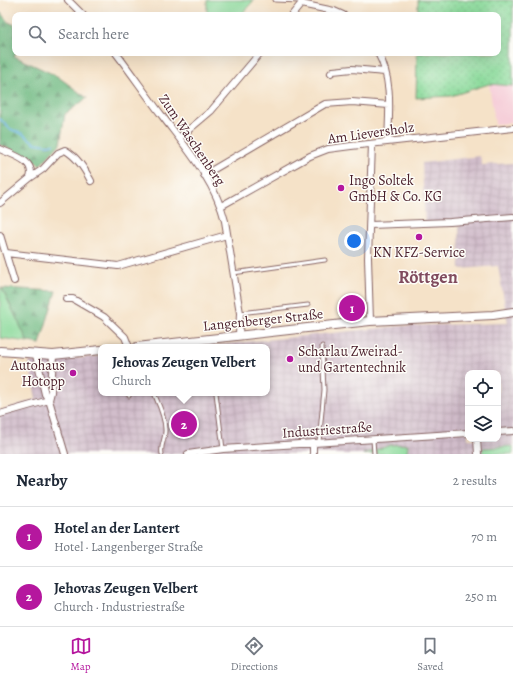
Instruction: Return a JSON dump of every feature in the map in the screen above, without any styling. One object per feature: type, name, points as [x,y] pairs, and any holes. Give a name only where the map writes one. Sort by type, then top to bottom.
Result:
[{"type":"main road","name":"Langenberger Straße","points":[[162,344],[370,321],[493,315],[513,312]]},
{"type":"main road","points":[[0,351],[36,355],[53,355],[98,350]]},
{"type":"street","points":[[68,0],[80,12]]},
{"type":"street","points":[[73,5],[79,0]]},
{"type":"street","points":[[294,12],[302,2],[336,12]]},
{"type":"street","name":"Zum Waschenberg","points":[[118,56],[179,138],[204,175],[221,206],[240,313],[239,335]]},
{"type":"street","points":[[179,138],[211,111],[257,56]]},
{"type":"street","points":[[379,56],[386,72],[389,105],[388,142]]},
{"type":"street","points":[[331,73],[333,71],[352,69],[386,72]]},
{"type":"street","points":[[204,175],[325,104],[352,102],[389,105]]},
{"type":"street","name":"Am Lieversholz","points":[[221,206],[310,156],[328,149],[513,128]]},
{"type":"street","points":[[370,321],[368,258],[372,144]]},
{"type":"street","points":[[0,149],[28,163],[31,167],[32,174],[30,178]]},
{"type":"street","points":[[0,203],[43,169],[58,153],[65,150],[72,154],[80,162],[91,181]]},
{"type":"street","points":[[370,225],[450,222],[513,217]]},
{"type":"street","points":[[0,234],[14,281]]},
{"type":"street","points":[[6,253],[118,266],[227,235]]},
{"type":"street","points":[[66,299],[73,299],[104,317],[125,337],[128,344]]},
{"type":"street","points":[[36,355],[45,394],[49,400],[64,454]]},
{"type":"street","points":[[49,400],[51,392],[53,355]]},
{"type":"street","points":[[0,414],[49,400]]},
{"type":"street","points":[[501,432],[513,431]]},
{"type":"street","name":"Industriestraße","points":[[188,454],[223,449],[316,442],[465,434]]},
{"type":"street","points":[[313,454],[316,442]]},
{"type":"street","points":[[477,442],[478,454]]},
{"type":"lane","points":[[275,0],[302,2]]},
{"type":"lane","points":[[233,273],[325,260]]},
{"type":"lane","points":[[240,313],[308,305]]},
{"type":"lane","points":[[316,442],[324,390],[322,346]]},
{"type":"lane","points":[[155,396],[164,417],[166,431],[161,448],[162,454]]},
{"type":"lane","points":[[216,396],[223,449]]},
{"type":"lane","points":[[373,439],[374,454]]},
{"type":"shaded area","points":[[489,84],[513,86],[513,123],[495,124]]},
{"type":"shaded area","points":[[480,156],[482,165],[513,163],[513,446],[483,448],[482,454],[407,454],[408,444],[391,445],[363,454],[0,454],[0,411],[36,399],[29,362],[98,356],[98,396],[270,396],[270,344],[227,344],[400,326],[508,323],[498,266],[460,269],[459,225],[425,227],[422,163]]},
{"type":"green space","points":[[207,0],[254,0],[244,12],[207,12]]},
{"type":"green space","points":[[418,0],[513,0],[513,86],[489,84],[451,96],[416,98],[417,56],[501,56],[501,12],[418,12]]},
{"type":"green space","points":[[0,12],[8,22],[12,24],[12,56],[57,76],[87,98],[65,114],[60,144],[40,165],[26,155],[0,145]]},
{"type":"green space","points":[[0,288],[2,288],[28,342],[0,338]]},
{"type":"green space","points":[[2,288],[56,291],[40,344],[28,342]]},
{"type":"green space","points":[[408,444],[407,454],[363,454],[391,445]]},
{"type":"green space","points":[[513,446],[513,454],[482,454],[483,448]]},
{"type":"waterway","points":[[0,119],[10,129],[23,134],[35,143],[48,145],[53,144]]},
{"type":"place","name":"Ingo Soltek GmbH & Co. KG","points":[[341,188]]},
{"type":"place","name":"KN KFZ-Service","points":[[419,237]]},
{"type":"place","name":"Hotel an der Lantert","points":[[352,308]]},
{"type":"place","name":"Scharlau Zweirad- und Gartentechnik","points":[[290,359]]},
{"type":"place","name":"Autohaus Hotopp","points":[[73,373]]},
{"type":"place","name":"Jehovas Zeugen Velbert","points":[[184,424]]},
{"type":"district","name":"Röttgen","points":[[428,277]]}]
